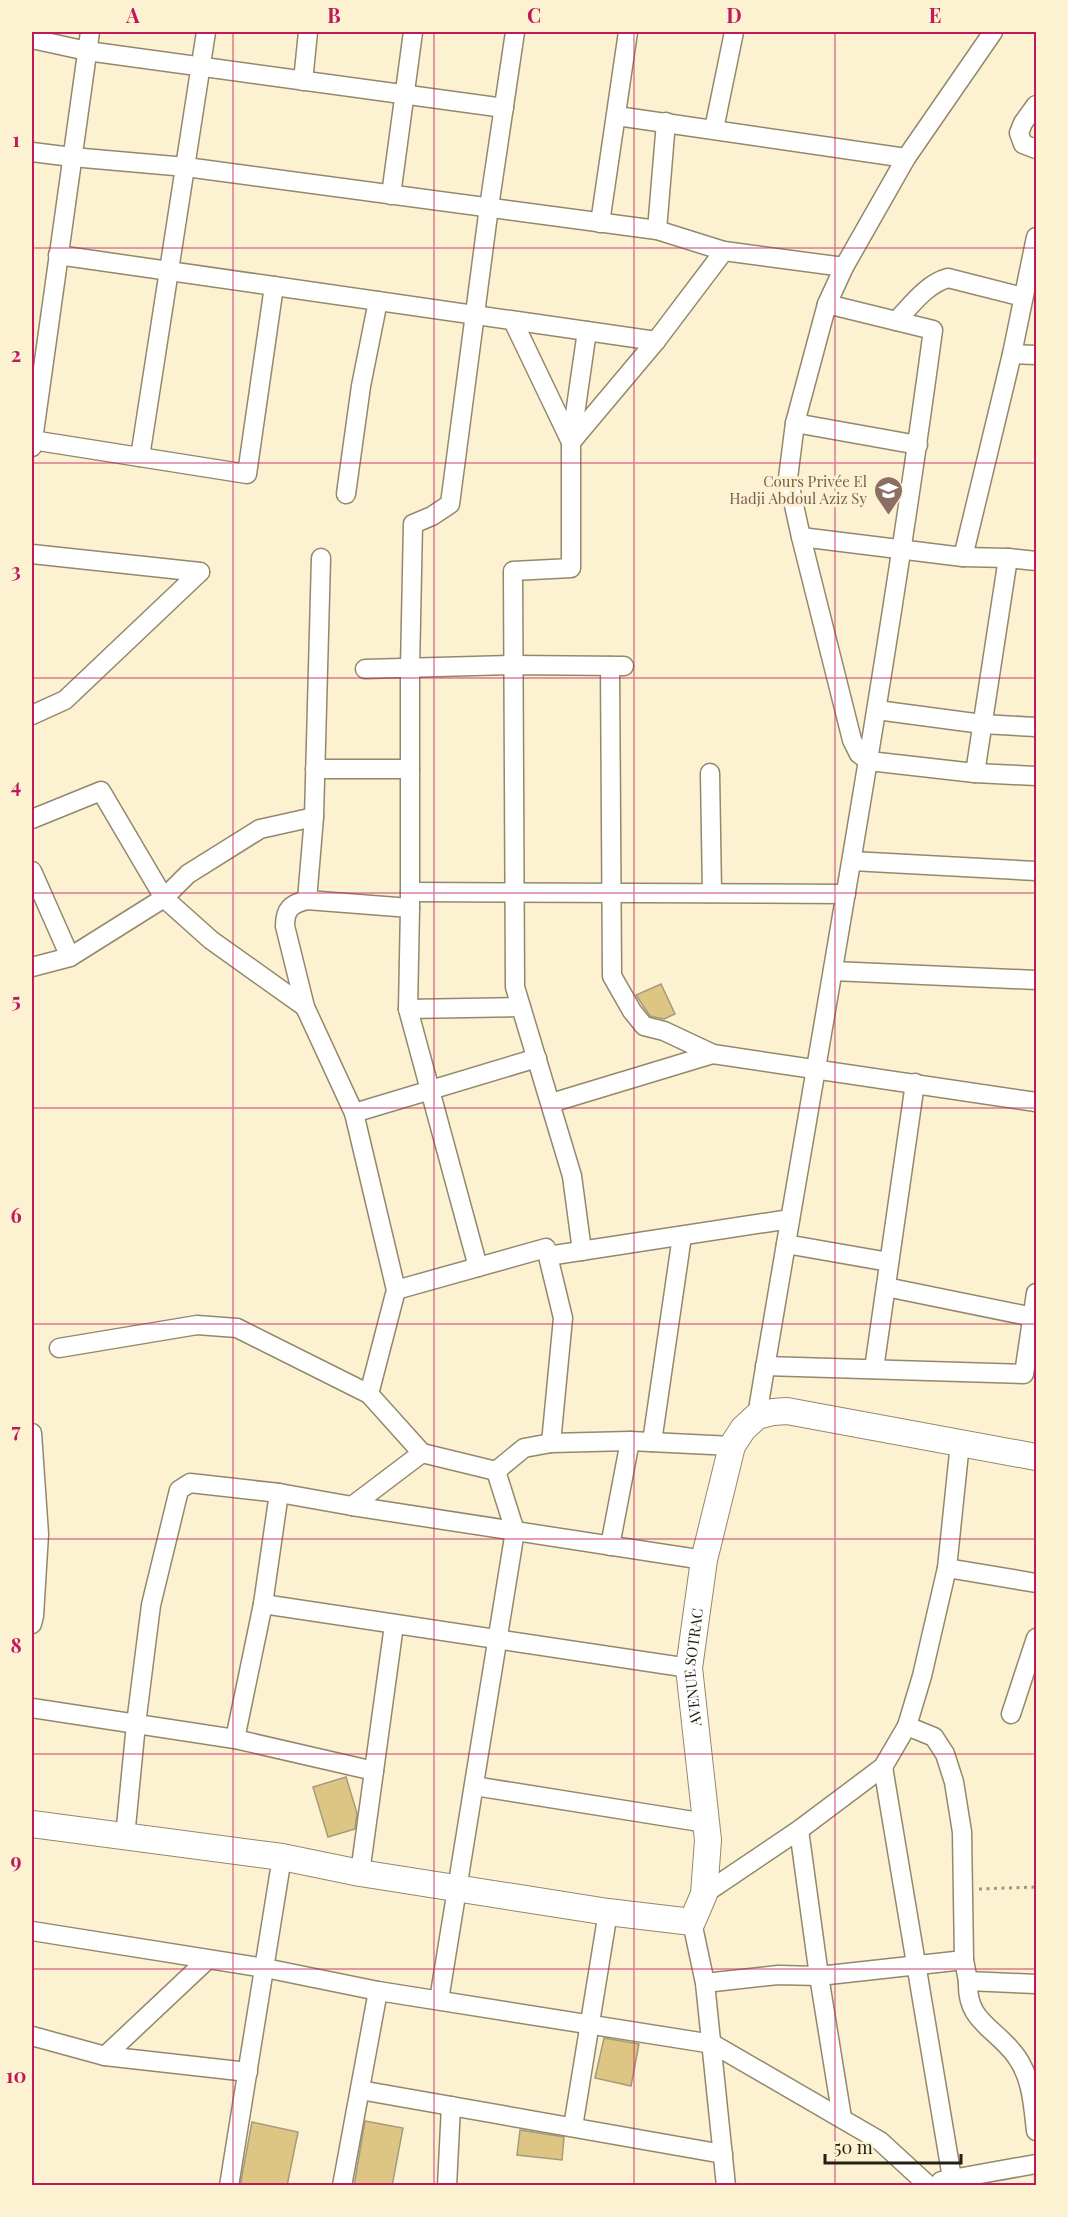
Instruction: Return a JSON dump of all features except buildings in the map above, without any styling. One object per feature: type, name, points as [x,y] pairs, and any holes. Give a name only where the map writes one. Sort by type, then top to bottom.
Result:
[{"type":"street","points":[[90,32],[32,443],[247,474],[274,286]]},
{"type":"street","points":[[140,457],[206,32]]},
{"type":"street","points":[[303,81],[308,32]]},
{"type":"street","points":[[391,195],[413,32]]},
{"type":"street","points":[[478,1267],[408,1009],[413,524],[432,516],[450,504],[489,207],[515,32]]},
{"type":"street","points":[[600,223],[628,32]]},
{"type":"street","points":[[714,129],[734,32]]},
{"type":"street","points":[[993,32],[906,158],[844,267],[826,304],[795,423],[788,478],[852,741],[860,754],[869,761],[975,773],[1036,776]]},
{"type":"street","points":[[32,39],[87,51],[504,108]]},
{"type":"street","points":[[1036,105],[1019,133],[1023,144],[1036,149]]},
{"type":"street","points":[[617,116],[906,158]]},
{"type":"street","points":[[657,230],[666,122]]},
{"type":"street","points":[[32,152],[186,167],[657,230],[724,250],[844,267]]},
{"type":"street","points":[[963,557],[1012,354],[1036,237]]},
{"type":"street","points":[[571,442],[656,341],[724,250]]},
{"type":"street","points":[[58,255],[656,341]]},
{"type":"street","points":[[896,321],[928,289],[948,278],[1023,297]]},
{"type":"street","points":[[346,494],[362,386],[378,301]]},
{"type":"street","points":[[826,304],[933,330],[918,445],[869,761],[757,1416],[773,1412],[787,1412],[1036,1457]]},
{"type":"street","points":[[513,321],[571,442]]},
{"type":"street","points":[[582,1251],[572,1176],[515,987],[513,571],[571,568],[571,442],[586,331]]},
{"type":"street","points":[[1012,354],[1036,355]]},
{"type":"street","points":[[795,423],[918,445]]},
{"type":"street","points":[[801,537],[963,557],[1036,561]]},
{"type":"street","points":[[32,554],[200,572],[64,700],[32,715]]},
{"type":"street","points":[[307,900],[314,817],[321,558]]},
{"type":"street","points":[[975,773],[1008,558]]},
{"type":"street","points":[[365,669],[514,665],[617,666],[610,892],[612,976],[632,1011],[644,1026],[664,1031],[713,1054],[1036,1102]]},
{"type":"street","points":[[877,710],[982,724],[1036,727]]},
{"type":"street","points":[[315,769],[411,770]]},
{"type":"street","points":[[710,773],[712,893]]},
{"type":"street","points":[[32,819],[101,791],[164,898],[211,940],[304,1007]]},
{"type":"street","points":[[32,967],[70,957],[164,898],[188,874],[260,829],[314,817]]},
{"type":"street","points":[[852,861],[1036,871]]},
{"type":"street","points":[[32,871],[70,957]]},
{"type":"street","points":[[369,1395],[396,1290],[354,1113],[304,1007],[285,926],[288,908],[307,900],[410,900],[514,892],[846,894]]},
{"type":"street","points":[[833,971],[1036,980]]},
{"type":"street","points":[[408,1009],[521,1007]]},
{"type":"street","points":[[551,1103],[713,1054]]},
{"type":"street","points":[[354,1113],[537,1058]]},
{"type":"street","points":[[874,1369],[915,1083]]},
{"type":"street","points":[[548,1256],[790,1220]]},
{"type":"street","points":[[652,1442],[682,1236]]},
{"type":"street","points":[[786,1244],[889,1262]]},
{"type":"street","points":[[396,1290],[546,1248],[563,1318],[550,1443]]},
{"type":"street","points":[[886,1287],[1033,1317]]},
{"type":"street","points":[[765,1366],[1024,1374],[1036,1293]]},
{"type":"street","points":[[59,1348],[197,1325],[237,1328],[369,1395],[422,1453],[496,1471]]},
{"type":"street","name":"AVENUE SOTRAC","points":[[692,1922],[704,1894],[708,1840],[689,1668],[704,1560],[732,1446],[743,1429],[757,1416]]},
{"type":"street","points":[[32,1433],[39,1534],[32,1624]]},
{"type":"street","points":[[610,1546],[630,1441]]},
{"type":"street","points":[[496,1471],[524,1448],[550,1443],[630,1441],[732,1446]]},
{"type":"street","points":[[704,1894],[799,1830],[883,1767],[907,1726],[922,1676],[947,1568],[960,1443]]},
{"type":"street","points":[[352,1506],[422,1453]]},
{"type":"street","points":[[439,2000],[515,1531],[496,1471]]},
{"type":"street","points":[[125,1837],[151,1605],[179,1490],[190,1483],[279,1493],[704,1560]]},
{"type":"street","points":[[235,1739],[263,1604],[279,1493]]},
{"type":"street","points":[[947,1568],[1036,1582]]},
{"type":"street","points":[[263,1604],[689,1668]]},
{"type":"street","points":[[360,1873],[394,1625]]},
{"type":"street","points":[[1011,1714],[1036,1638]]},
{"type":"street","points":[[32,1708],[235,1739],[374,1771]]},
{"type":"street","points":[[907,1726],[934,1737],[945,1754],[954,1782],[962,1832],[964,1960],[968,1981],[967,1998],[975,2014],[1016,2056],[1029,2081],[1036,2131]]},
{"type":"street","points":[[883,1767],[952,2178]]},
{"type":"street","points":[[474,1786],[706,1823]]},
{"type":"street","points":[[32,1824],[282,1857],[360,1873],[608,1912],[692,1922],[705,1983],[713,2044],[726,2186]]},
{"type":"street","points":[[799,1830],[842,2118]]},
{"type":"street","points":[[229,2186],[282,1857]]},
{"type":"street","points":[[573,2127],[608,1912]]},
{"type":"street","points":[[32,1931],[265,1968],[378,1991],[713,2044],[880,2141],[927,2185],[952,2178],[1036,2164]]},
{"type":"street","points":[[105,2055],[207,1960]]},
{"type":"street","points":[[705,1983],[778,1976],[819,1976],[964,1960]]},
{"type":"street","points":[[968,1981],[1036,1984]]},
{"type":"street","points":[[342,2186],[378,1991]]},
{"type":"street","points":[[32,2036],[105,2055],[248,2072]]},
{"type":"street","points":[[360,2090],[723,2154]]},
{"type":"street","points":[[447,2186],[451,2106]]},
{"type":"path","points":[[962,1890],[1036,1887]]},
{"type":"place","name":"Cours Privée El Hadji Abdoul Aziz Sy","points":[[888,516]]}]
